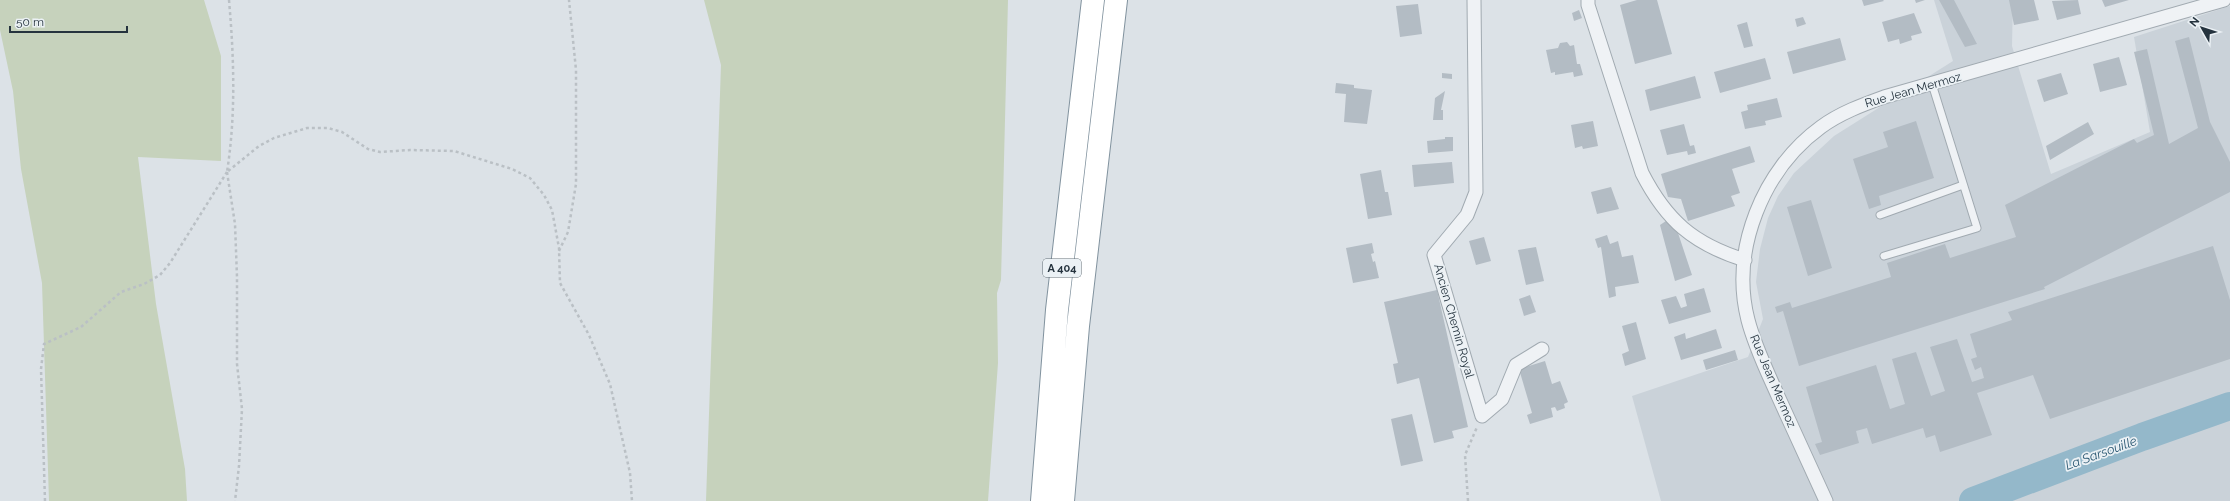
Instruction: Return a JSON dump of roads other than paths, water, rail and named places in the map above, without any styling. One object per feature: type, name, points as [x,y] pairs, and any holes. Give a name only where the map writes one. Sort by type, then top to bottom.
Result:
[{"type":"highway","name":"A 404","points":[[1042,501],[1057,310],[1092,0]]},
{"type":"highway","name":"A 404","points":[[1063,501],[1078,326],[1117,0]]},
{"type":"street","name":"Ancien Chemin Royal","points":[[1474,0],[1476,192],[1467,215],[1434,255],[1482,416],[1502,400],[1516,365],[1542,349]]},
{"type":"street","points":[[1592,0],[1588,0],[1588,5],[1642,172],[1654,197],[1687,233],[1704,245],[1745,260]]},
{"type":"street","name":"Rue Jean Mermoz","points":[[1826,501],[1756,346],[1748,319],[1744,297],[1745,260],[1749,235],[1764,193],[1793,151],[1821,127],[1843,114],[1884,97],[2224,0]]},
{"type":"lane","points":[[1884,256],[1977,228],[1932,84]]},
{"type":"lane","points":[[1880,215],[1963,185]]},
{"type":"waterway","name":"La Sarsouille","points":[[1973,501],[2142,437],[2230,406]]}]
